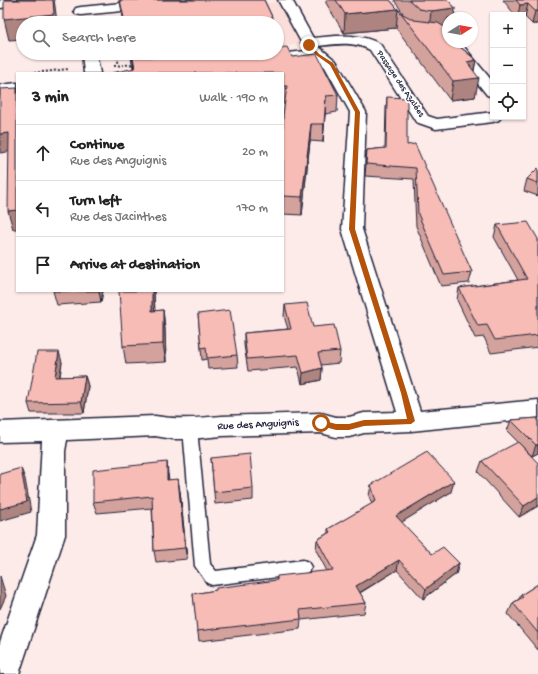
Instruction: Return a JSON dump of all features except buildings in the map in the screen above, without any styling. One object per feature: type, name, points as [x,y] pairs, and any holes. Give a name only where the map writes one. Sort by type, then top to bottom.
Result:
[{"type":"street","points":[[0,4],[14,1],[37,0]]},
{"type":"street","points":[[82,11],[194,0]]},
{"type":"street","points":[[285,0],[313,49],[331,64],[358,112],[352,229],[404,393],[411,421]]},
{"type":"street","name":"Passage des Azalées","points":[[284,54],[313,49],[348,39],[366,42],[375,47],[422,120],[436,124],[490,117]]},
{"type":"street","points":[[457,48],[490,88]]},
{"type":"street","name":"Passage des Azalées","points":[[246,61],[252,60]]},
{"type":"street","points":[[0,90],[16,88]]},
{"type":"street","name":"Rue des Anguignis","points":[[0,432],[155,426],[172,430],[321,423],[336,427],[349,427],[364,423],[411,421],[538,409]]},
{"type":"street","points":[[4,674],[51,535],[53,451],[56,431]]},
{"type":"lane","points":[[190,429],[203,566],[212,578],[303,567]]},
{"type":"path","points":[[117,60],[118,66]]},
{"type":"path","points":[[40,72],[91,64],[118,66],[142,63]]},
{"type":"shaded area","points":[[279,2],[301,44],[284,46],[284,16],[134,16]]},
{"type":"route","points":[[309,45],[331,64],[358,112],[352,229],[404,393],[411,421],[364,423],[349,427],[336,427],[321,423]]}]
